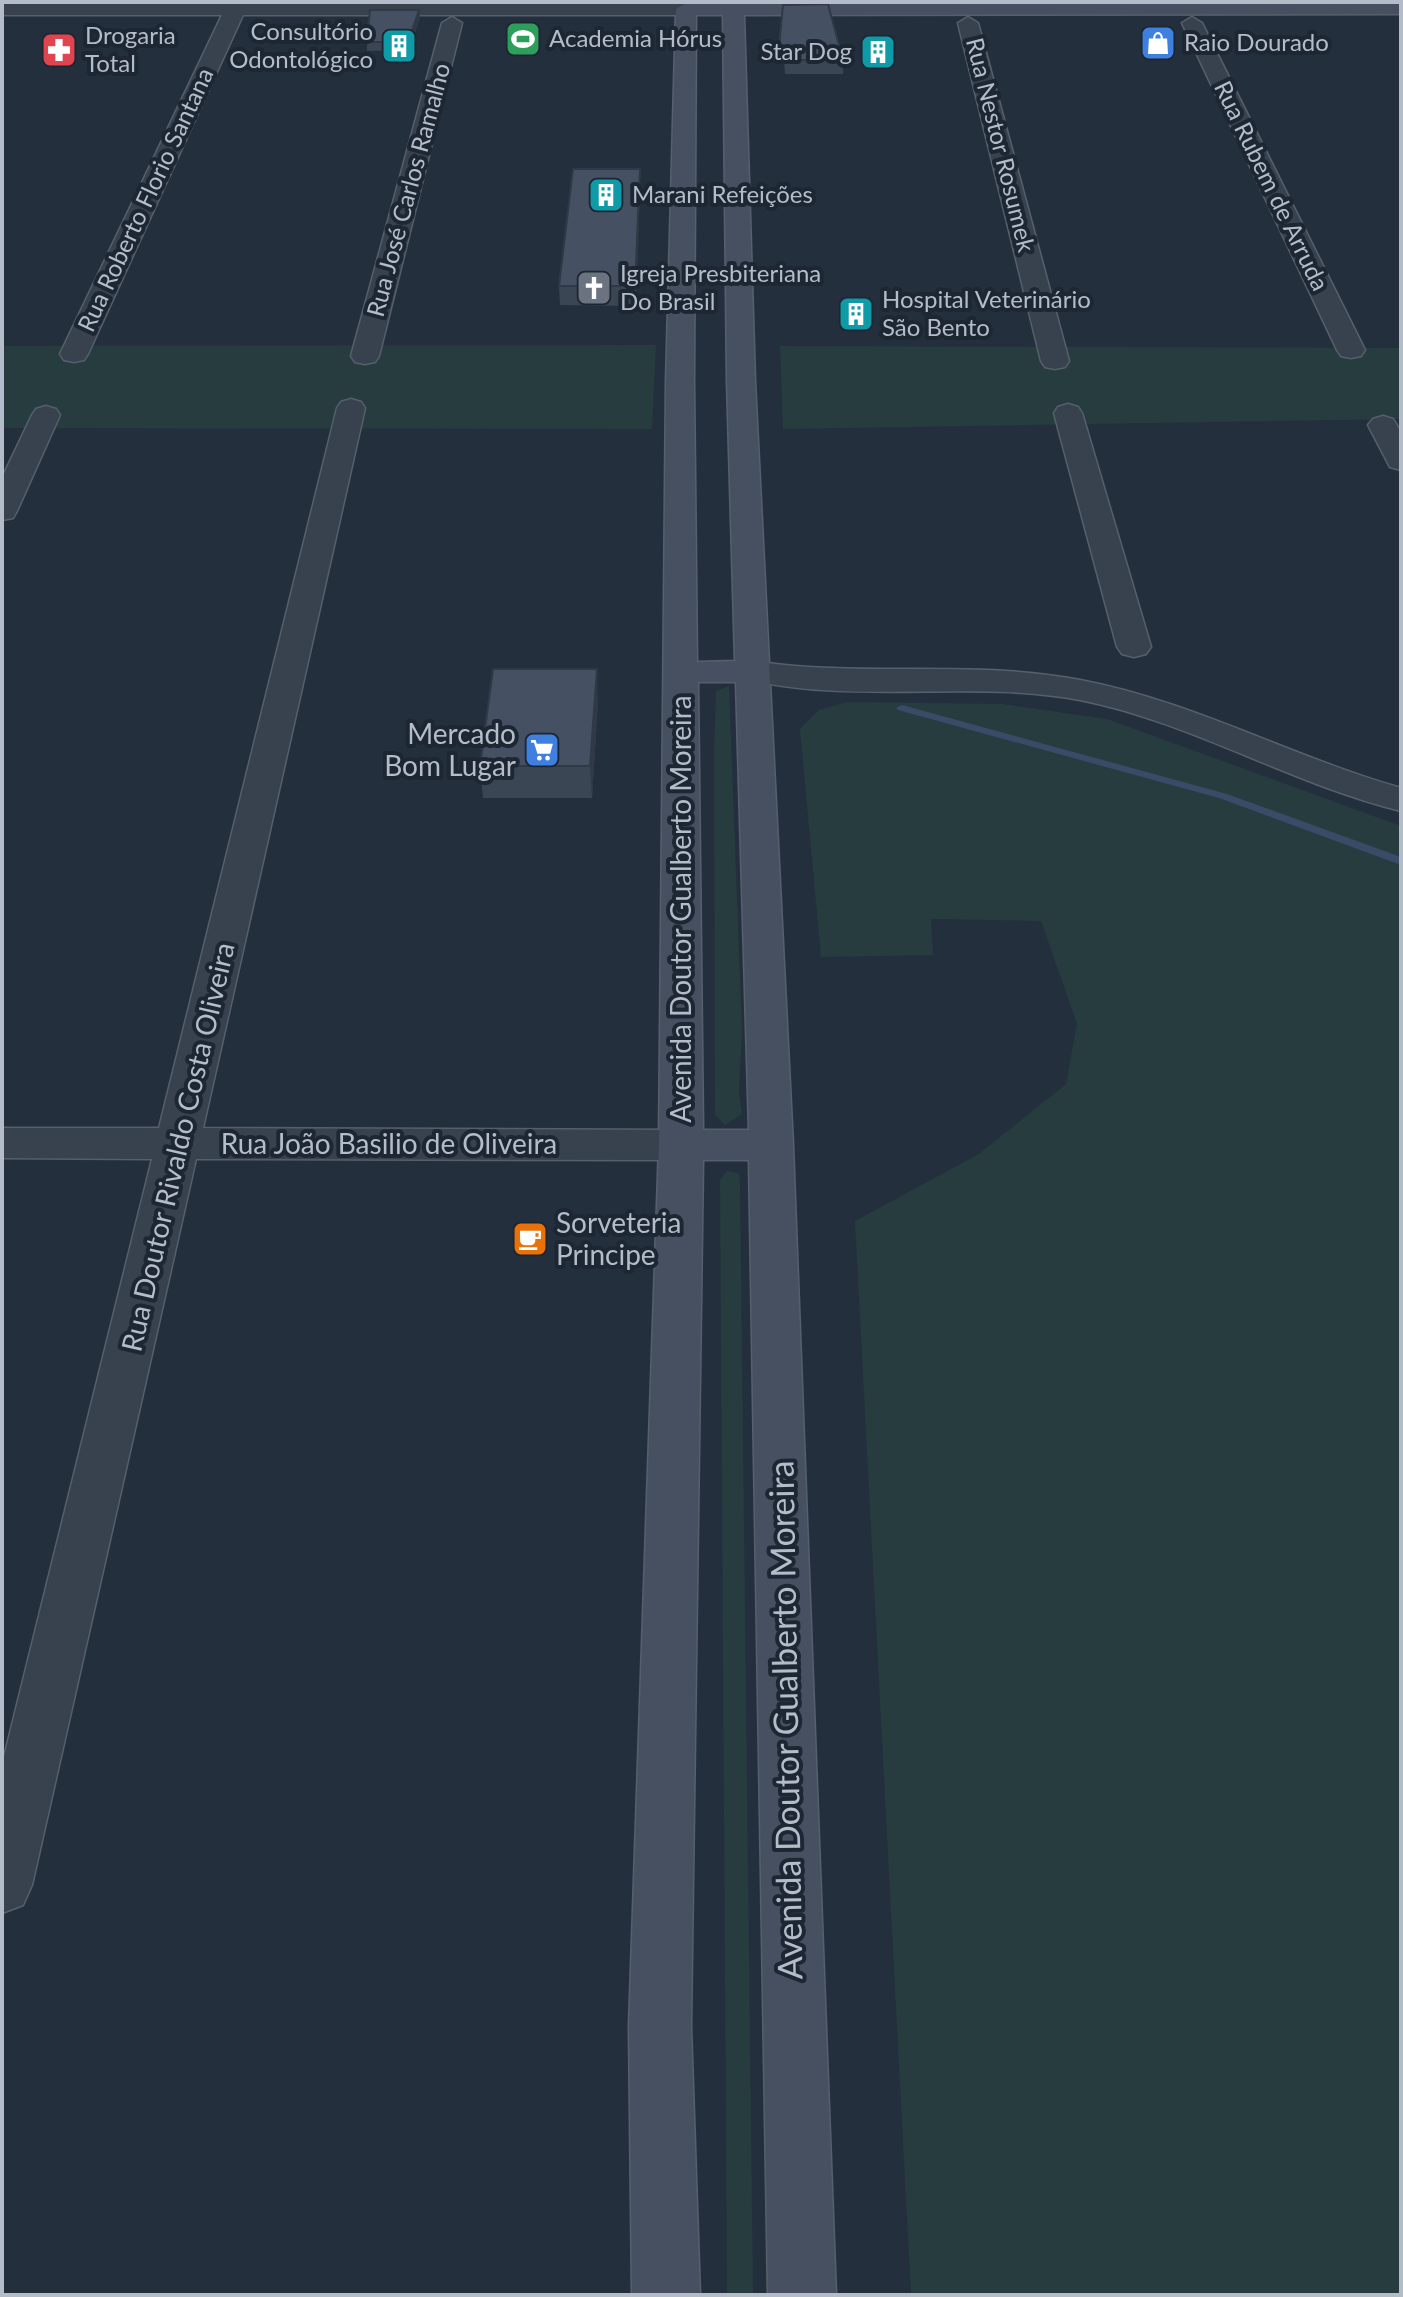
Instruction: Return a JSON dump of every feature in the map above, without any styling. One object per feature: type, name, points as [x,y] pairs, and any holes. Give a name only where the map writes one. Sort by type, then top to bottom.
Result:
[{"type":"main road","points":[[686,11],[1401,8]]},
{"type":"main road","name":"Avenida Doutor Gualberto Moreira","points":[[666,2295],[660,2026],[681,1145],[680,382],[686,11]]},
{"type":"main road","name":"Avenida Doutor Gualberto Moreira","points":[[732,11],[741,381],[771,1145],[802,2295]]},
{"type":"main road","points":[[1187,11],[1401,23]]},
{"type":"main road","name":"Avenida Doutor Gualberto Moreira","points":[[681,672],[754,671]]},
{"type":"main road","name":"Avenida Doutor Gualberto Moreira","points":[[681,1145],[771,1145]]},
{"type":"street","points":[[235,11],[452,23],[686,11]]},
{"type":"street","name":"Rua Roberto Florio Santana","points":[[74,354],[235,11]]},
{"type":"street","points":[[6,12],[686,11]]},
{"type":"street","name":"Rua Nestor Rosumek","points":[[965,11],[1055,361]]},
{"type":"street","name":"Rua Rubem de Arruda","points":[[1187,11],[1351,350]]},
{"type":"street","name":"Rua José Carlos Ramalho","points":[[365,356],[452,23]]},
{"type":"street","name":"Rua Doutor Rivaldo Costa Oliveira","points":[[2,1885],[351,408]]},
{"type":"street","points":[[1068,413],[1134,647],[1146,707]]},
{"type":"street","points":[[2,511],[46,415]]},
{"type":"street","points":[[1383,425],[1401,461]]},
{"type":"street","points":[[1079,690],[1134,647]]},
{"type":"street","points":[[754,671],[789,679],[1004,681],[1079,690],[1146,707],[1348,785],[1401,800]]},
{"type":"street","name":"Rua João Basilio de Oliveira","points":[[2,1143],[681,1145]]},
{"type":"green space","points":[[656,345],[652,429],[2,428],[2,346]]},
{"type":"green space","points":[[780,346],[1401,348],[1401,419],[783,429]]},
{"type":"green space","points":[[729,686],[742,1030],[739,1093],[742,1114],[725,1125],[715,1115],[714,753],[716,691]]},
{"type":"green space","points":[[847,702],[1003,704],[1107,719],[1401,826],[1401,2295],[911,2295],[855,1221],[979,1154],[1066,1084],[1077,1024],[1041,921],[931,919],[933,955],[821,957],[800,729],[819,710]]},
{"type":"green space","points":[[727,1171],[739,1173],[740,1184],[753,2295],[727,2295],[720,1180]]},
{"type":"building","points":[[828,4],[843,60],[785,60],[784,47],[779,47],[783,5]]},
{"type":"building","points":[[370,10],[419,10],[408,42],[367,42]]},
{"type":"building","points":[[573,169],[640,169],[635,286],[559,286]]},
{"type":"building","name":"Mercado Bom Lugar","points":[[493,669],[597,669],[590,766],[480,766]]},
{"type":"waterway","points":[[902,708],[1223,796],[1401,861]]},
{"type":"place","name":"Academia Hórus","points":[[523,39]]},
{"type":"place","name":"Raio Dourado","points":[[1158,43]]},
{"type":"place","name":"Consultório Odontológico","points":[[399,46]]},
{"type":"place","name":"Drogaria Total","points":[[59,50]]},
{"type":"place","name":"Star Dog","points":[[878,52]]},
{"type":"place","name":"Marani Refeições","points":[[606,195]]},
{"type":"place","name":"Igreja Presbiteriana Do Brasil","points":[[594,288]]},
{"type":"place","name":"Hospital Veterinário São Bento","points":[[856,314]]},
{"type":"place","name":"Mercado Bom Lugar","points":[[542,750]]},
{"type":"place","name":"Sorveteria Principe","points":[[530,1239]]}]
